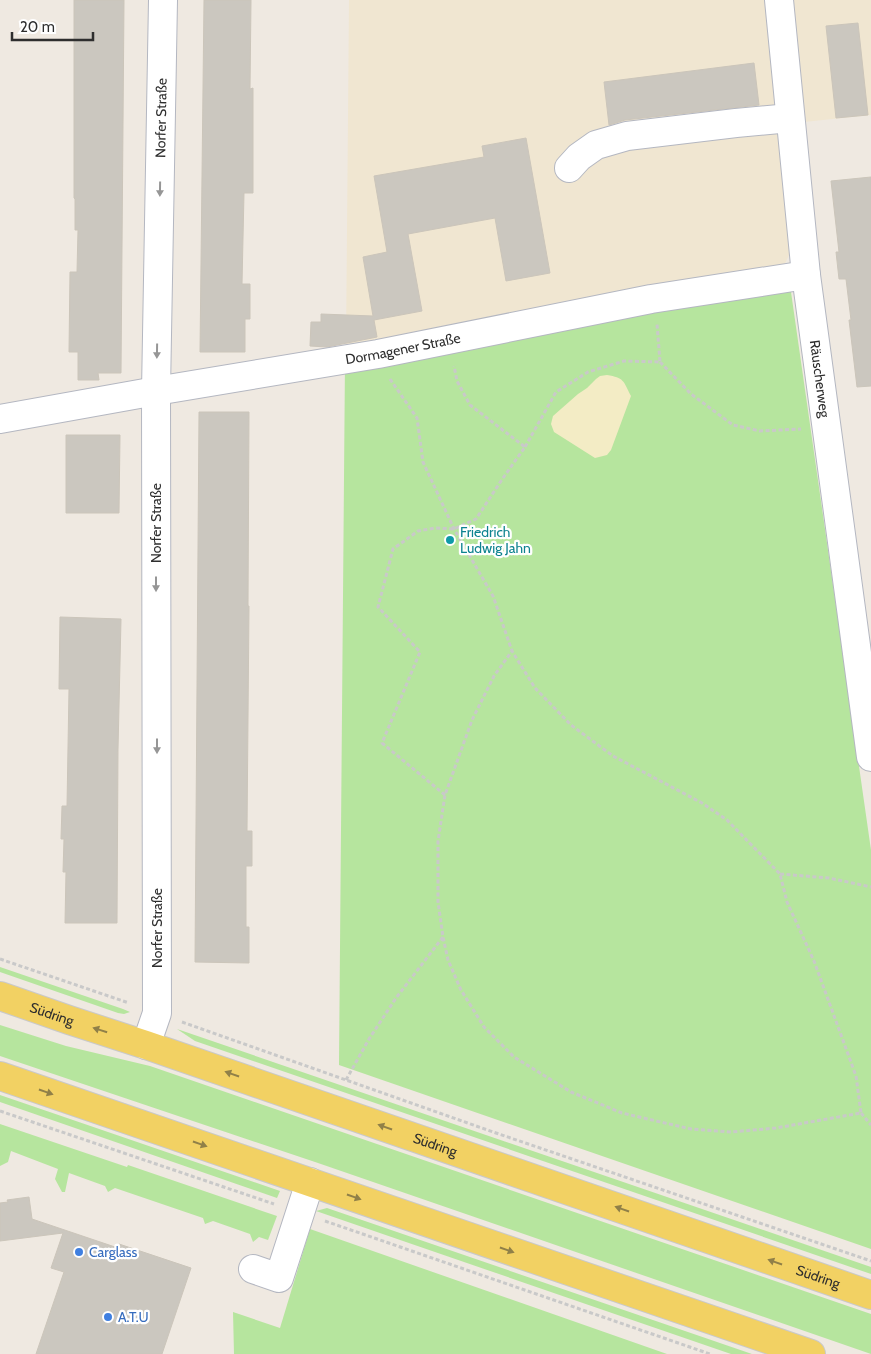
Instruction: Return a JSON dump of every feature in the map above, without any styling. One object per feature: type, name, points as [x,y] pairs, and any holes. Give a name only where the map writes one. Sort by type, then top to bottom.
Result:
[{"type":"main road","name":"Südring","points":[[0,996],[871,1295]]},
{"type":"main road","points":[[0,1076],[811,1354]]},
{"type":"street","name":"Norfer Straße","points":[[146,1045],[157,1013],[156,391],[163,0]]},
{"type":"street","name":"Räuscherweg","points":[[779,0],[806,275],[871,756]]},
{"type":"street","points":[[569,168],[579,157],[596,146],[627,136],[736,122],[790,118]]},
{"type":"street","name":"Dormagener Straße","points":[[0,419],[378,354],[651,299],[806,275]]},
{"type":"street","points":[[254,1269],[279,1278],[310,1182]]},
{"type":"path","points":[[651,299],[657,327],[660,362],[692,394],[733,425],[760,431],[826,428]]},
{"type":"path","points":[[450,340],[457,380],[470,405],[525,447]]},
{"type":"path","points":[[378,354],[381,366],[417,418],[423,462],[454,529],[493,596],[512,651],[535,688],[571,725],[613,756],[702,803],[727,820],[780,874],[787,902],[814,961],[856,1076],[861,1113],[871,1125]]},
{"type":"path","points":[[445,794],[382,743],[420,652],[378,608],[393,549],[418,530],[435,528],[454,529],[476,518],[525,447],[556,392],[588,372],[624,361],[660,362]]},
{"type":"path","points":[[512,651],[494,676],[472,720],[445,794],[438,841],[438,902],[448,960],[460,990],[484,1027],[514,1057],[571,1092],[622,1113],[691,1129],[730,1132],[776,1128],[861,1113]]},
{"type":"path","points":[[780,874],[829,878],[871,887]]},
{"type":"path","points":[[346,1080],[369,1039],[396,998],[443,937]]},
{"type":"path","points":[[0,959],[496,1133],[871,1261]]},
{"type":"path","points":[[0,1111],[710,1354]]},
{"type":"shaded area","points":[[349,0],[871,0],[871,115],[804,122],[795,242],[783,268],[346,347]]},
{"type":"green space","points":[[778,284],[791,292],[871,850],[871,1249],[339,1065],[345,361]]},
{"type":"green space","points":[[0,967],[130,1012],[118,1013],[0,972]]},
{"type":"green space","points":[[0,1025],[66,1046],[150,1066],[871,1314],[871,1354],[318,1163],[0,1056]]},
{"type":"green space","points":[[177,1029],[871,1267],[871,1274],[195,1041]]},
{"type":"green space","points":[[0,1095],[280,1191],[277,1198],[0,1102]]},
{"type":"green space","points":[[0,1124],[277,1216],[268,1240],[259,1237],[253,1242],[250,1234],[213,1221],[205,1224],[203,1218],[115,1188],[108,1192],[105,1186],[69,1173],[65,1192],[62,1192],[55,1179],[58,1169],[11,1151],[8,1162],[0,1166]]},
{"type":"green space","points":[[327,1208],[752,1354],[731,1354],[316,1211]]},
{"type":"green space","points":[[310,1229],[667,1354],[234,1354],[233,1312],[280,1328]]},
{"type":"sand","points":[[607,375],[620,379],[631,396],[611,450],[607,455],[595,458],[554,432],[551,424],[553,416],[578,394],[600,376]]},
{"type":"building","points":[[74,0],[124,0],[121,373],[98,373],[99,380],[78,380],[78,352],[69,352],[70,272],[77,272],[78,230],[75,230],[74,198]]},
{"type":"building","points":[[204,0],[251,0],[250,89],[253,88],[253,193],[244,193],[242,284],[250,284],[250,319],[245,319],[245,352],[200,352]]},
{"type":"building","points":[[858,23],[868,115],[836,118],[826,26]]},
{"type":"building","points":[[754,63],[759,105],[625,120],[609,125],[604,82]]},
{"type":"building","points":[[526,138],[550,273],[506,281],[495,218],[408,234],[422,311],[374,320],[377,337],[327,347],[310,346],[311,322],[321,322],[321,314],[373,316],[363,257],[387,252],[374,176],[484,157],[482,146]]},
{"type":"building","points":[[871,177],[871,386],[857,387],[846,279],[839,279],[836,252],[839,252],[831,181]]},
{"type":"building","points":[[199,412],[249,412],[247,831],[252,831],[252,866],[246,866],[246,927],[249,927],[249,963],[195,962]]},
{"type":"building","points":[[66,435],[120,435],[119,513],[66,513]]},
{"type":"building","points":[[60,617],[121,619],[117,923],[65,923],[66,872],[63,872],[64,839],[61,839],[62,806],[67,806],[69,689],[59,689]]},
{"type":"building","points":[[29,1197],[32,1219],[118,1248],[119,1244],[191,1268],[162,1354],[36,1354],[64,1272],[51,1268],[63,1233],[0,1241],[0,1203],[8,1202],[7,1200]]},
{"type":"place","name":"Friedrich Ludwig Jahn","points":[[450,540]]},
{"type":"place","name":"Carglass","points":[[79,1252]]},
{"type":"place","name":"A.T.U","points":[[108,1317]]}]
